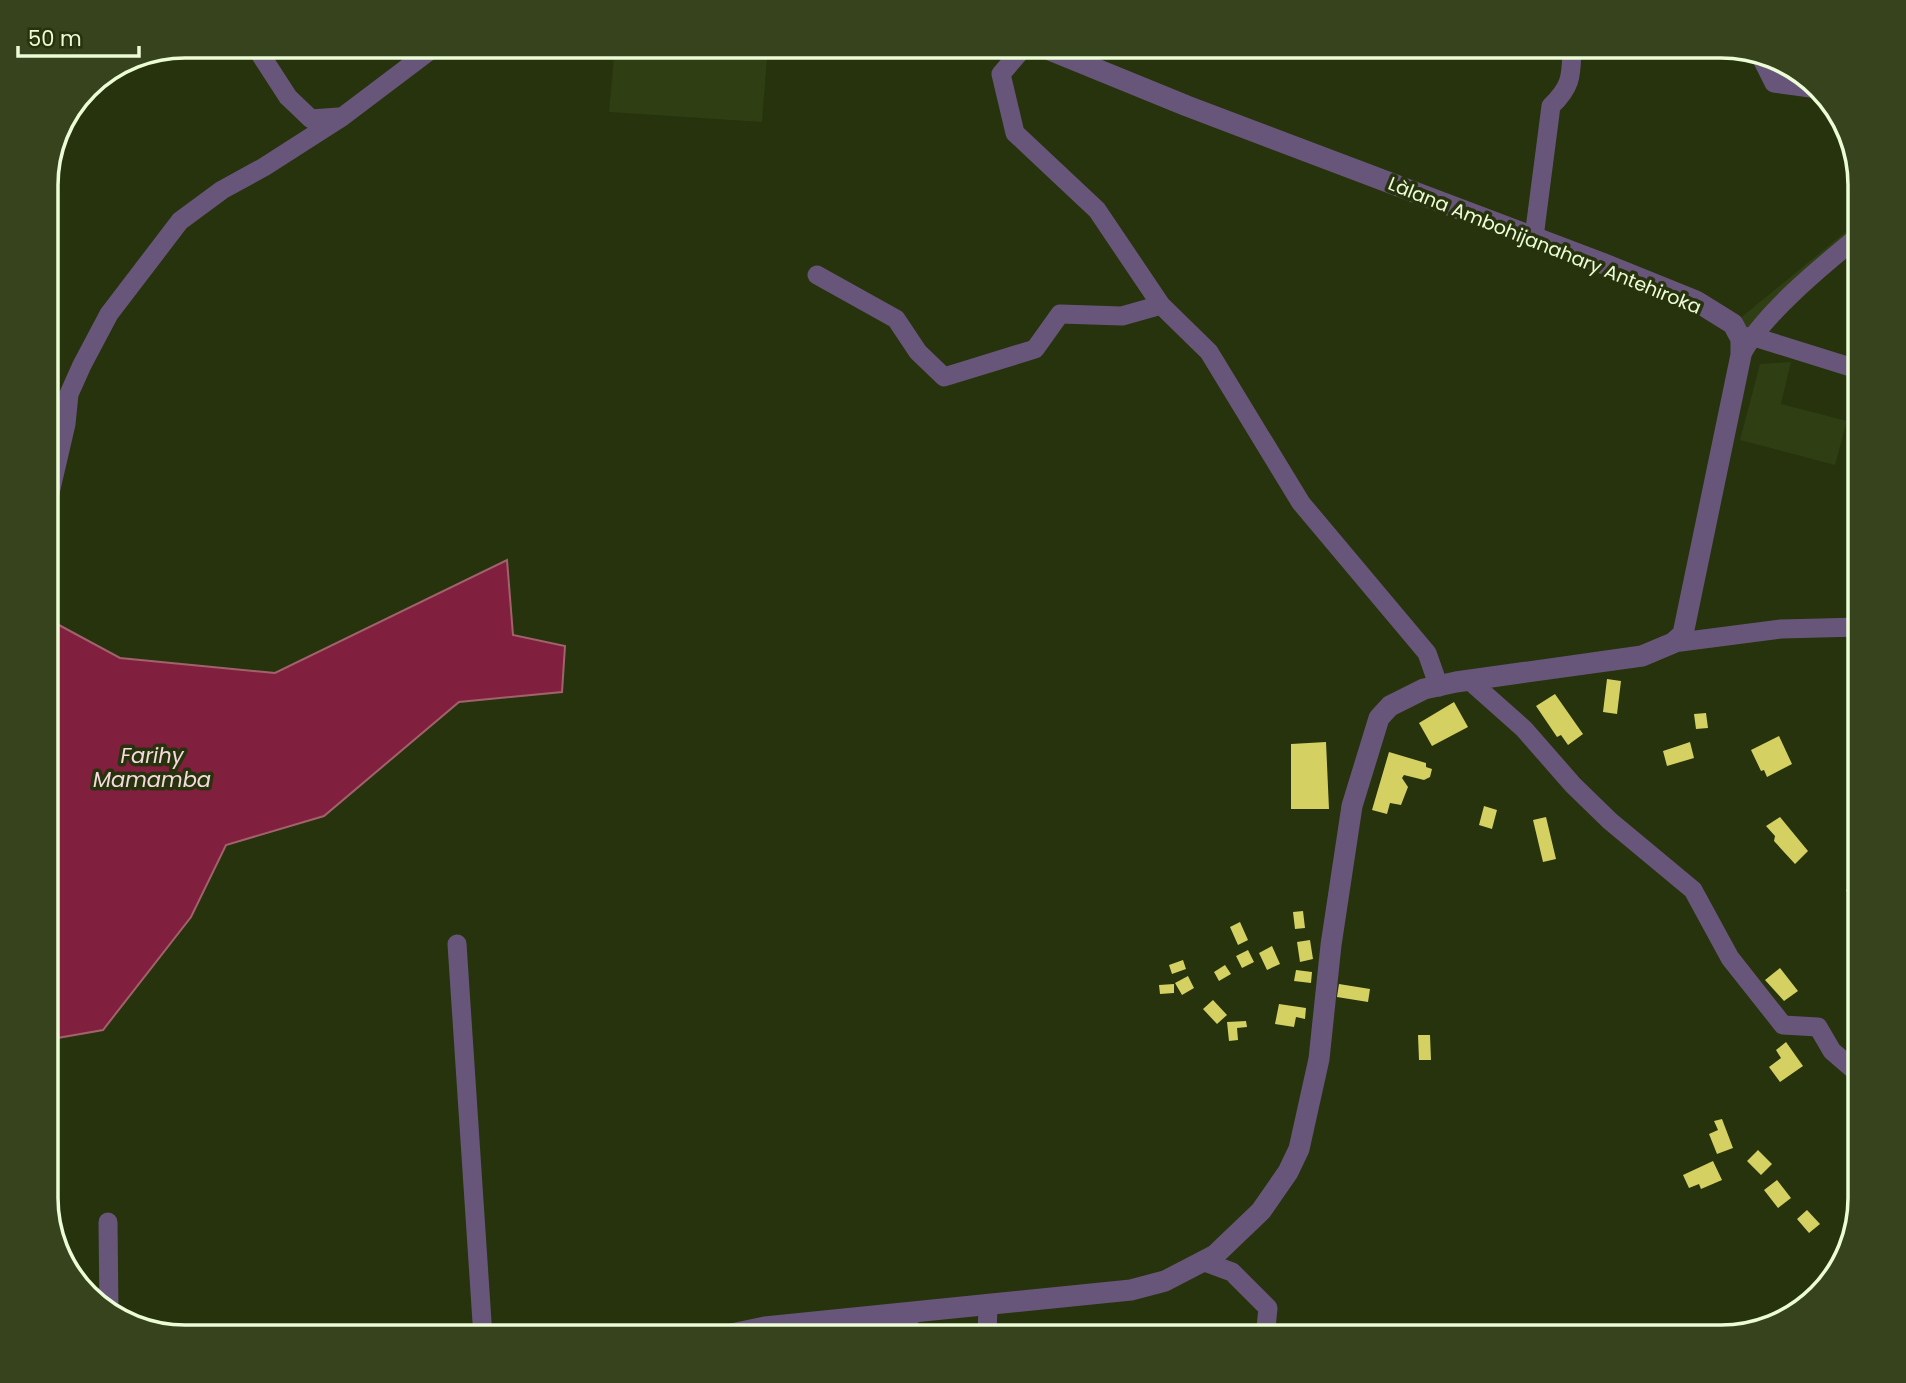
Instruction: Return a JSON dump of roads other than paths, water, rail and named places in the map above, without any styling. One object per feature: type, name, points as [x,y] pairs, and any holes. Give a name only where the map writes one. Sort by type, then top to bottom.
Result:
[{"type":"street","points":[[263,58],[288,97],[312,120],[342,117]]},
{"type":"street","points":[[58,458],[69,394],[109,314],[143,266],[180,221],[222,190],[264,167],[342,117],[420,58]]},
{"type":"street","points":[[1015,58],[1001,74],[1015,132],[1097,210],[1161,305],[1209,352],[1301,503],[1427,653],[1439,687]]},
{"type":"street","name":"Làlana Ambohijanahary Antehiroka","points":[[1092,58],[1186,106],[1696,301],[1733,324],[1746,346],[1683,634],[1673,643]]},
{"type":"street","points":[[1534,237],[1551,106],[1566,92],[1572,58]]},
{"type":"street","points":[[1765,65],[1774,83],[1802,87]]},
{"type":"street","points":[[1746,346],[1816,270],[1848,244]]},
{"type":"street","points":[[817,275],[896,319],[918,352],[944,377],[1035,349],[1060,314],[1122,316],[1161,305]]},
{"type":"street","points":[[1746,346],[1848,367]]},
{"type":"street","points":[[786,1325],[1132,1290],[1165,1281],[1215,1255],[1261,1211],[1288,1172],[1299,1149],[1320,1059],[1331,945],[1352,806],[1379,718],[1391,706],[1424,689],[1642,656],[1673,643],[1781,629],[1848,627]]},
{"type":"street","points":[[1470,681],[1524,729],[1573,785],[1610,821],[1693,890],[1730,958],[1783,1025],[1818,1027],[1832,1051],[1848,1065]]},
{"type":"street","points":[[457,944],[482,1325]]},
{"type":"street","points":[[108,1222],[109,1300]]},
{"type":"street","points":[[1202,1261],[1232,1272],[1268,1308],[1266,1325]]},
{"type":"street","points":[[987,1325],[988,1305]]},
{"type":"street","points":[[908,1325],[911,1313]]},
{"type":"water","name":"Farihy Mamamba","points":[[507,560],[513,635],[565,646],[562,692],[459,702],[324,816],[226,845],[191,917],[103,1030],[58,1038],[58,624],[120,658],[275,673]]}]
